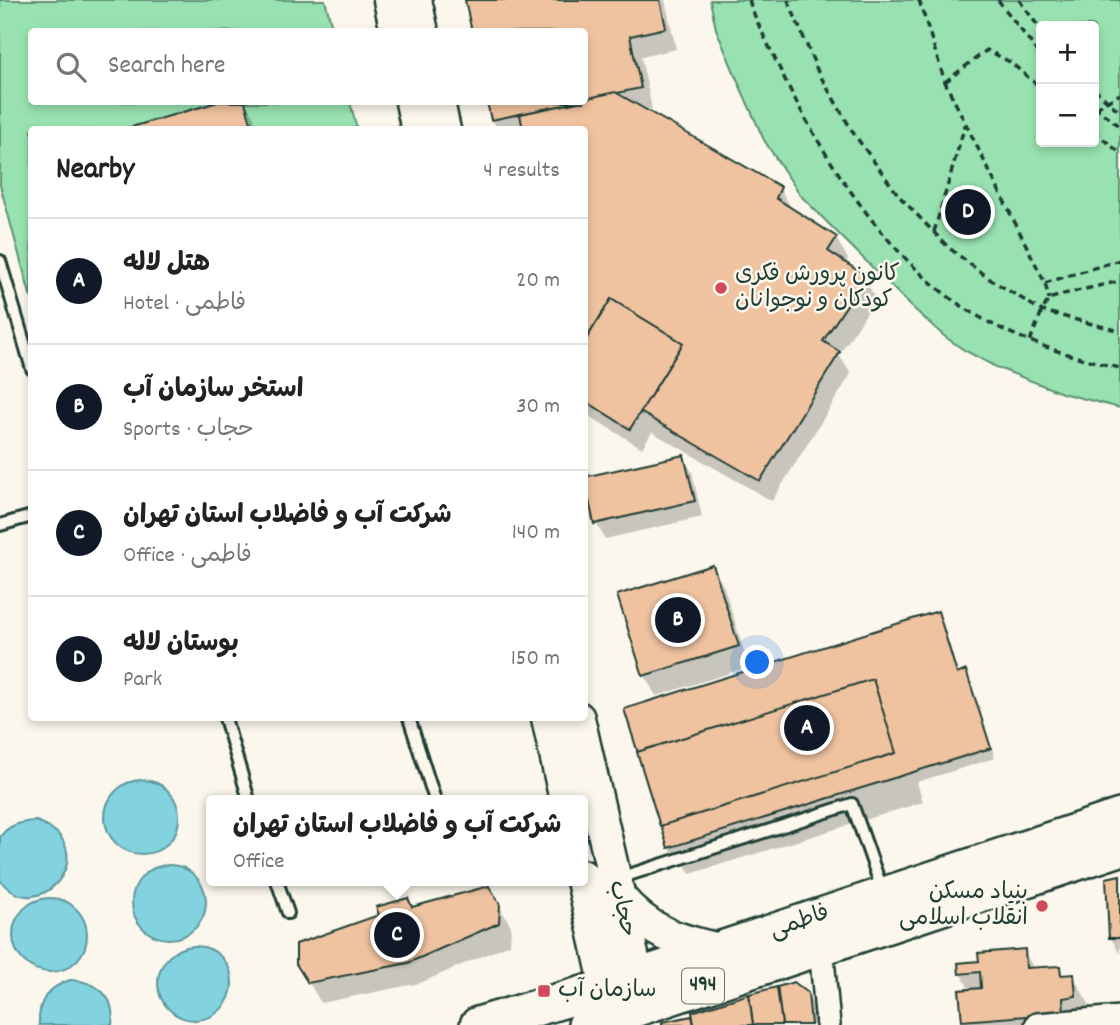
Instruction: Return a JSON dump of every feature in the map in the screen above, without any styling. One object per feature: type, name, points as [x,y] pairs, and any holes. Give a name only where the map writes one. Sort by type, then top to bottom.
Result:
[{"type":"main road","points":[[390,0],[396,28]]},
{"type":"main road","points":[[415,0],[421,28]]},
{"type":"main road","points":[[413,105],[417,126]]},
{"type":"main road","points":[[439,105],[443,126]]},
{"type":"main road","points":[[549,721],[565,795]]},
{"type":"main road","name":"حجاب","points":[[579,721],[616,888],[617,1002]]},
{"type":"main road","name":"فاطمی","points":[[617,1002],[719,950],[818,932],[884,895],[1120,817]]},
{"type":"main road","name":"فاطمی","points":[[478,1025],[617,1002],[818,932],[1120,848]]},
{"type":"main road","name":"حجاب","points":[[586,886],[617,1002]]},
{"type":"main road","points":[[616,888],[632,912],[646,924],[664,934],[719,950]]},
{"type":"street","points":[[818,932],[828,1025]]},
{"type":"street","points":[[1037,1025],[1120,1018]]},
{"type":"lane","points":[[0,261],[28,356]]},
{"type":"lane","points":[[0,525],[28,517]]},
{"type":"lane","points":[[226,721],[248,795]]},
{"type":"lane","points":[[410,721],[433,795]]},
{"type":"lane","points":[[616,888],[852,804],[884,895]]},
{"type":"lane","points":[[279,886],[288,913]]},
{"type":"path","points":[[749,0],[795,102],[850,193],[923,277],[999,328],[1086,360],[1120,368]]},
{"type":"path","points":[[788,0],[818,72],[854,134],[900,196],[948,247],[988,278],[1042,311],[1120,331]]},
{"type":"path","points":[[919,0],[945,82],[1045,283],[1049,299]]},
{"type":"path","points":[[998,0],[1036,49]]},
{"type":"path","points":[[1019,0],[1036,23]]},
{"type":"path","points":[[945,82],[987,50],[1010,62],[1036,84]]},
{"type":"path","points":[[1099,94],[1120,112]]},
{"type":"path","points":[[1099,105],[1120,94]]},
{"type":"path","points":[[1099,110],[1120,127]]},
{"type":"path","points":[[934,233],[965,123]]},
{"type":"path","points":[[1099,135],[1120,153]]},
{"type":"path","points":[[1045,283],[1120,260]]},
{"type":"path","points":[[1030,341],[1049,299],[1120,281]]},
{"type":"green space","points":[[0,0],[325,0],[332,28],[28,28],[28,105],[351,105],[356,126],[28,126],[28,287],[0,185]]},
{"type":"green space","points":[[710,0],[1120,0],[1120,408],[1062,393],[996,367],[944,336],[801,196],[764,140],[716,29]]},
{"type":"water","points":[[135,780],[149,780],[163,786],[173,796],[179,817],[173,838],[163,848],[149,854],[135,854],[121,848],[111,838],[105,824],[105,810],[111,796],[121,786]]},
{"type":"water","points":[[36,821],[57,833],[66,848],[67,865],[60,879],[48,891],[32,896],[16,893],[0,880],[0,837],[16,824]]},
{"type":"water","points":[[169,865],[190,871],[200,881],[206,902],[200,923],[190,933],[169,939],[148,933],[138,923],[132,902],[138,881],[148,871]]},
{"type":"water","points":[[43,898],[57,898],[71,904],[81,914],[87,935],[81,956],[71,966],[57,972],[43,972],[29,966],[19,956],[13,942],[13,928],[19,914],[29,904]]},
{"type":"water","points":[[195,946],[216,952],[226,962],[232,983],[226,1004],[216,1014],[195,1020],[174,1014],[164,1004],[158,983],[164,962],[174,952]]},
{"type":"water","points":[[70,980],[89,983],[103,992],[111,1006],[112,1025],[39,1025],[40,1009],[46,996],[55,987]]},
{"type":"building","points":[[465,0],[660,0],[666,28],[630,36],[641,88],[588,99],[588,28],[471,28]]},
{"type":"building","name":"کانون پرورش فکری کودکان و نوجوانان","points":[[615,92],[781,187],[776,198],[837,237],[828,251],[866,276],[823,341],[840,352],[760,481],[640,412],[683,343],[611,299],[588,336],[588,126],[522,126],[520,114],[560,105],[588,105],[588,98]]},
{"type":"building","points":[[208,105],[246,105],[252,126],[135,126]]},
{"type":"building","points":[[488,105],[564,105],[491,120]]},
{"type":"building","points":[[611,299],[683,343],[630,429],[588,403],[588,336]]},
{"type":"building","points":[[684,455],[695,501],[594,524],[588,496],[588,476]]},
{"type":"building","points":[[713,565],[739,646],[643,676],[617,595]]},
{"type":"building","points":[[938,611],[957,674],[966,670],[991,748],[668,848],[624,709]]},
{"type":"building","points":[[873,679],[896,753],[660,826],[637,752]]},
{"type":"building","points":[[1120,875],[1120,938],[1109,938],[1106,878]]},
{"type":"building","points":[[489,886],[500,904],[499,923],[408,963],[308,983],[296,964],[296,944],[379,915],[376,907],[408,898],[412,907]]},
{"type":"building","points":[[1025,949],[1026,968],[1060,966],[1061,975],[1074,974],[1076,996],[1063,998],[1064,1013],[962,1021],[959,990],[981,988],[980,972],[959,974],[958,963],[979,961],[978,953]]},
{"type":"building","points":[[794,982],[808,993],[811,1025],[782,1025],[777,987]]},
{"type":"building","points":[[777,987],[782,1025],[753,1025],[749,994]]},
{"type":"building","points":[[749,994],[753,1025],[694,1025],[692,1012]]},
{"type":"building","points":[[692,1016],[694,1025],[662,1025],[662,1022]]},
{"type":"place","name":"بوستان لاله","points":[[968,212]]},
{"type":"place","name":"کانون پرورش فکری کودکان و نوجوانان","points":[[721,288]]},
{"type":"place","name":"استخر سازمان آب","points":[[678,620]]},
{"type":"place","name":"هتل لاله","points":[[807,728]]},
{"type":"place","name":"بنیاد مسکن انقلاب اسلامی","points":[[1042,906]]},
{"type":"place","name":"شرکت آب و فاضلاب استان تهران","points":[[397,935]]},
{"type":"place","name":"سازمان آب","points":[[544,991]]}]
